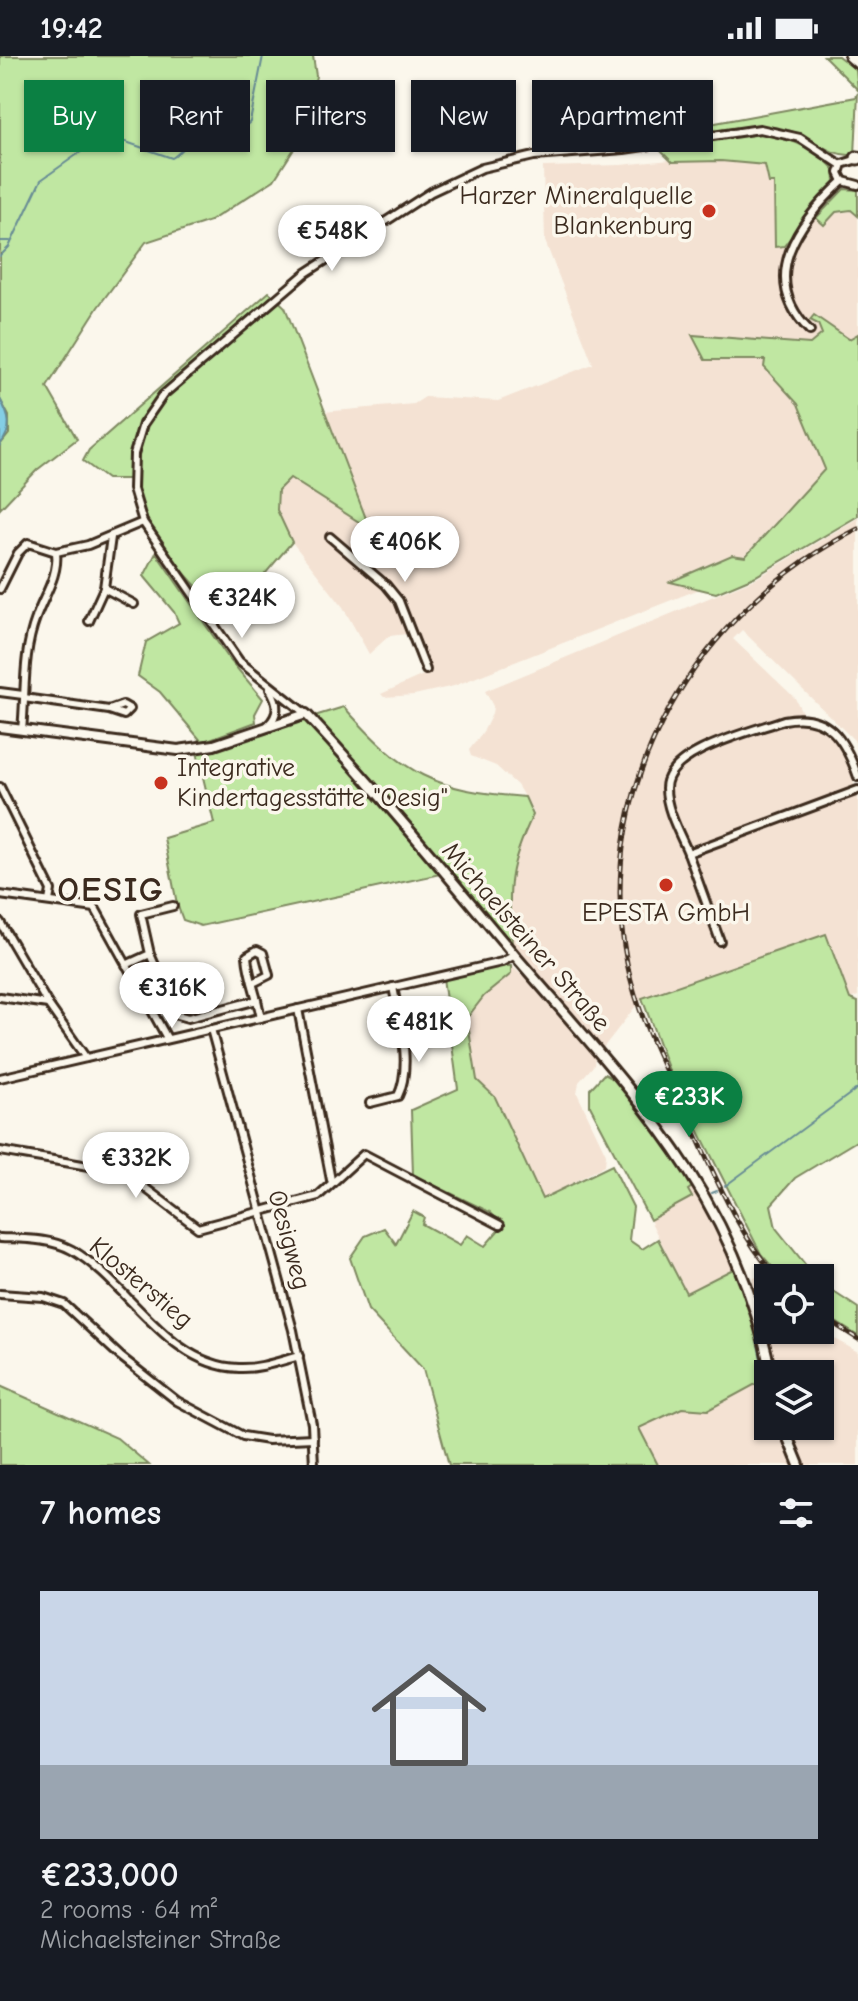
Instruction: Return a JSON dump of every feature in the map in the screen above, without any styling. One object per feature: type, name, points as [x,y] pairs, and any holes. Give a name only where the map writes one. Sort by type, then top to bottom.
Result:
[{"type":"highway","points":[[851,56],[858,62]]},
{"type":"street","points":[[306,714],[268,686],[229,648],[143,522],[132,482],[134,454],[143,424],[163,395],[294,282],[446,183],[519,159],[649,146],[747,129],[793,135],[841,165]]},
{"type":"street","points":[[841,165],[858,158]]},
{"type":"street","points":[[810,331],[800,322],[787,293],[787,255],[800,230],[843,181],[841,165]]},
{"type":"street","points":[[843,181],[858,185]]},
{"type":"street","points":[[0,589],[24,546],[34,544],[56,552],[111,537],[143,522]]},
{"type":"street","points":[[89,621],[104,588],[111,537]]},
{"type":"street","points":[[330,537],[386,585],[399,601],[426,670]]},
{"type":"street","points":[[22,730],[27,647],[52,580],[56,552]]},
{"type":"street","points":[[104,588],[134,604]]},
{"type":"street","points":[[266,726],[275,716],[277,705],[268,686]]},
{"type":"street","points":[[0,692],[109,710]]},
{"type":"street","points":[[0,727],[178,750],[206,747],[306,714]]},
{"type":"street","name":"Michaelsteiner Straße","points":[[306,714],[633,1093],[687,1164],[727,1235],[749,1285],[768,1360]]},
{"type":"street","points":[[720,941],[666,792],[669,773],[684,758],[784,720],[806,718],[835,730],[848,750],[858,777]]},
{"type":"street","points":[[0,787],[51,890],[49,901]]},
{"type":"street","points":[[688,853],[858,790]]},
{"type":"street","points":[[0,895],[95,908],[167,1038]]},
{"type":"street","points":[[173,906],[141,914],[150,954],[170,1005],[182,1018],[257,1000]]},
{"type":"street","points":[[0,922],[48,1004],[86,1058]]},
{"type":"street","points":[[253,983],[265,980],[269,975],[263,953],[257,950],[247,956],[253,983],[261,1018]]},
{"type":"street","points":[[126,965],[150,954]]},
{"type":"street","points":[[0,1078],[502,962],[515,955]]},
{"type":"street","points":[[370,1103],[398,1096],[403,1079],[401,1031],[393,987]]},
{"type":"street","points":[[0,997],[48,1004]]},
{"type":"street","points":[[298,1009],[331,1180]]},
{"type":"street","name":"Oesigweg","points":[[211,1029],[299,1356],[313,1438],[314,1465]]},
{"type":"street","points":[[0,1151],[124,1172],[198,1228],[318,1196],[331,1180],[364,1154],[500,1225]]},
{"type":"street","name":"Klosterstieg","points":[[0,1238],[40,1240],[72,1250],[170,1338],[219,1365],[252,1368],[299,1356]]},
{"type":"street","points":[[0,1294],[43,1297],[64,1304],[137,1371],[177,1401],[228,1429],[257,1439],[313,1438]]},
{"type":"street","points":[[789,1440],[799,1465]]},
{"type":"shaded area","points":[[769,150],[808,208],[826,223],[836,213],[851,211],[858,217],[858,339],[829,470],[731,569],[697,590],[454,686],[414,695],[384,697],[381,694],[432,671],[416,633],[389,636],[369,654],[343,607],[292,542],[277,510],[278,490],[291,478],[369,528],[323,412],[414,404],[425,397],[498,401],[593,364],[545,241],[543,167],[621,165]]},
{"type":"shaded area","points":[[858,518],[858,750],[854,740],[742,630],[733,639],[795,698],[808,725],[825,729],[837,740],[848,763],[858,798],[858,996],[850,999],[826,935],[642,998],[603,1048],[512,943],[508,900],[514,853],[534,813],[517,785],[496,766],[471,756],[469,750],[492,714],[493,706],[485,691],[757,578]]},
{"type":"shaded area","points":[[511,966],[538,988],[595,1054],[594,1065],[579,1082],[577,1093],[606,1154],[605,1165],[542,1200],[495,1097],[477,1080],[466,1018],[484,996],[511,974]]},
{"type":"shaded area","points":[[696,1184],[737,1267],[686,1293],[650,1220],[692,1198],[687,1190]]},
{"type":"shaded area","points":[[834,1339],[858,1352],[858,1465],[658,1465],[639,1428],[682,1408],[708,1410],[754,1385],[754,1440],[834,1440],[834,1360],[772,1360],[769,1344],[834,1344]]},
{"type":"green space","points":[[0,56],[313,56],[315,80],[266,80],[266,152],[292,152],[274,180],[210,221],[146,242],[98,307],[47,387],[77,439],[37,470],[0,509],[0,445],[9,434],[9,416],[0,399]]},
{"type":"green space","points":[[824,56],[838,56],[856,70],[858,90]]},
{"type":"green space","points":[[858,93],[855,155],[837,153],[781,128],[753,126],[715,131],[713,128],[713,123],[856,97]]},
{"type":"green space","points":[[774,133],[817,152],[834,169],[835,181],[784,246],[775,247],[774,183],[769,183],[765,165],[721,161],[672,162],[662,152],[713,152],[713,138],[735,134]]},
{"type":"green space","points":[[844,189],[858,190],[858,216],[851,210],[836,212],[824,225],[816,218]]},
{"type":"green space","points":[[269,292],[285,307],[370,529],[290,478],[278,490],[277,510],[292,542],[227,619],[183,572],[157,538],[147,520],[136,479],[107,479],[83,461],[89,450]]},
{"type":"green space","points":[[814,315],[849,339],[858,334],[858,516],[756,576],[716,593],[670,582],[732,555],[745,557],[825,469],[798,404],[764,367],[765,360],[705,360],[692,335],[810,344],[822,334],[818,324],[810,320]]},
{"type":"green space","points":[[156,553],[229,659],[263,699],[255,714],[256,722],[202,742],[160,692],[138,676],[146,642],[179,623],[174,612],[144,576]]},
{"type":"green space","points":[[344,707],[385,749],[423,775],[466,790],[525,797],[533,815],[514,863],[510,892],[512,943],[449,877],[440,874],[201,926],[183,920],[164,838],[214,823],[197,752]]},
{"type":"green space","points":[[826,934],[850,999],[858,1002],[858,1140],[795,1178],[771,1205],[776,1228],[805,1264],[770,1264],[761,1254],[671,1076],[642,998]]},
{"type":"green space","points":[[497,966],[511,966],[511,974],[484,996],[467,1018],[477,1080],[495,1097],[542,1199],[612,1165],[633,1207],[629,1240],[642,1249],[658,1239],[686,1293],[737,1267],[753,1310],[754,1344],[760,1344],[763,1360],[754,1360],[754,1385],[708,1410],[682,1408],[639,1428],[658,1465],[449,1465],[423,1369],[368,1310],[350,1258],[365,1236],[384,1228],[396,1244],[413,1211],[424,1217],[422,1224],[460,1245],[467,1235],[485,1246],[503,1225],[490,1212],[413,1175],[411,1110],[458,1089],[443,978]]},
{"type":"green space","points":[[604,1074],[630,1093],[642,1107],[696,1184],[688,1190],[692,1197],[650,1220],[590,1106],[590,1089]]},
{"type":"green space","points":[[834,1292],[858,1308],[858,1336],[834,1321]]},
{"type":"green space","points":[[0,1386],[117,1438],[149,1465],[0,1465]]},
{"type":"water","points":[[0,399],[9,422],[0,445]]},
{"type":"waterway","points":[[0,256],[9,247],[41,180],[85,149],[101,141],[126,142],[172,158],[196,139],[244,127],[250,122],[263,56]]},
{"type":"waterway","points":[[0,241],[10,241]]},
{"type":"waterway","points":[[725,1186],[858,1088]]},
{"type":"waterway","points":[[712,1193],[717,1191]]},
{"type":"waterway","points":[[727,1249],[732,1261]]},
{"type":"waterway","points":[[752,1316],[761,1360]]},
{"type":"waterway","points":[[783,1440],[793,1465]]},
{"type":"railway","points":[[766,1264],[728,1203],[638,1004],[627,963],[620,896],[626,831],[642,768],[669,708],[706,654],[750,605],[801,563],[858,529]]},
{"type":"railway","points":[[834,1324],[858,1339]]},
{"type":"place","name":"Harzer Mineralquelle Blankenburg","points":[[709,211]]},
{"type":"place","name":"Integrative Kindertagesstätte \"Oesig\"","points":[[161,783]]},
{"type":"place","name":"EPESTA GmbH","points":[[666,885]]},
{"type":"district","name":"OESIG","points":[[111,890]]}]
